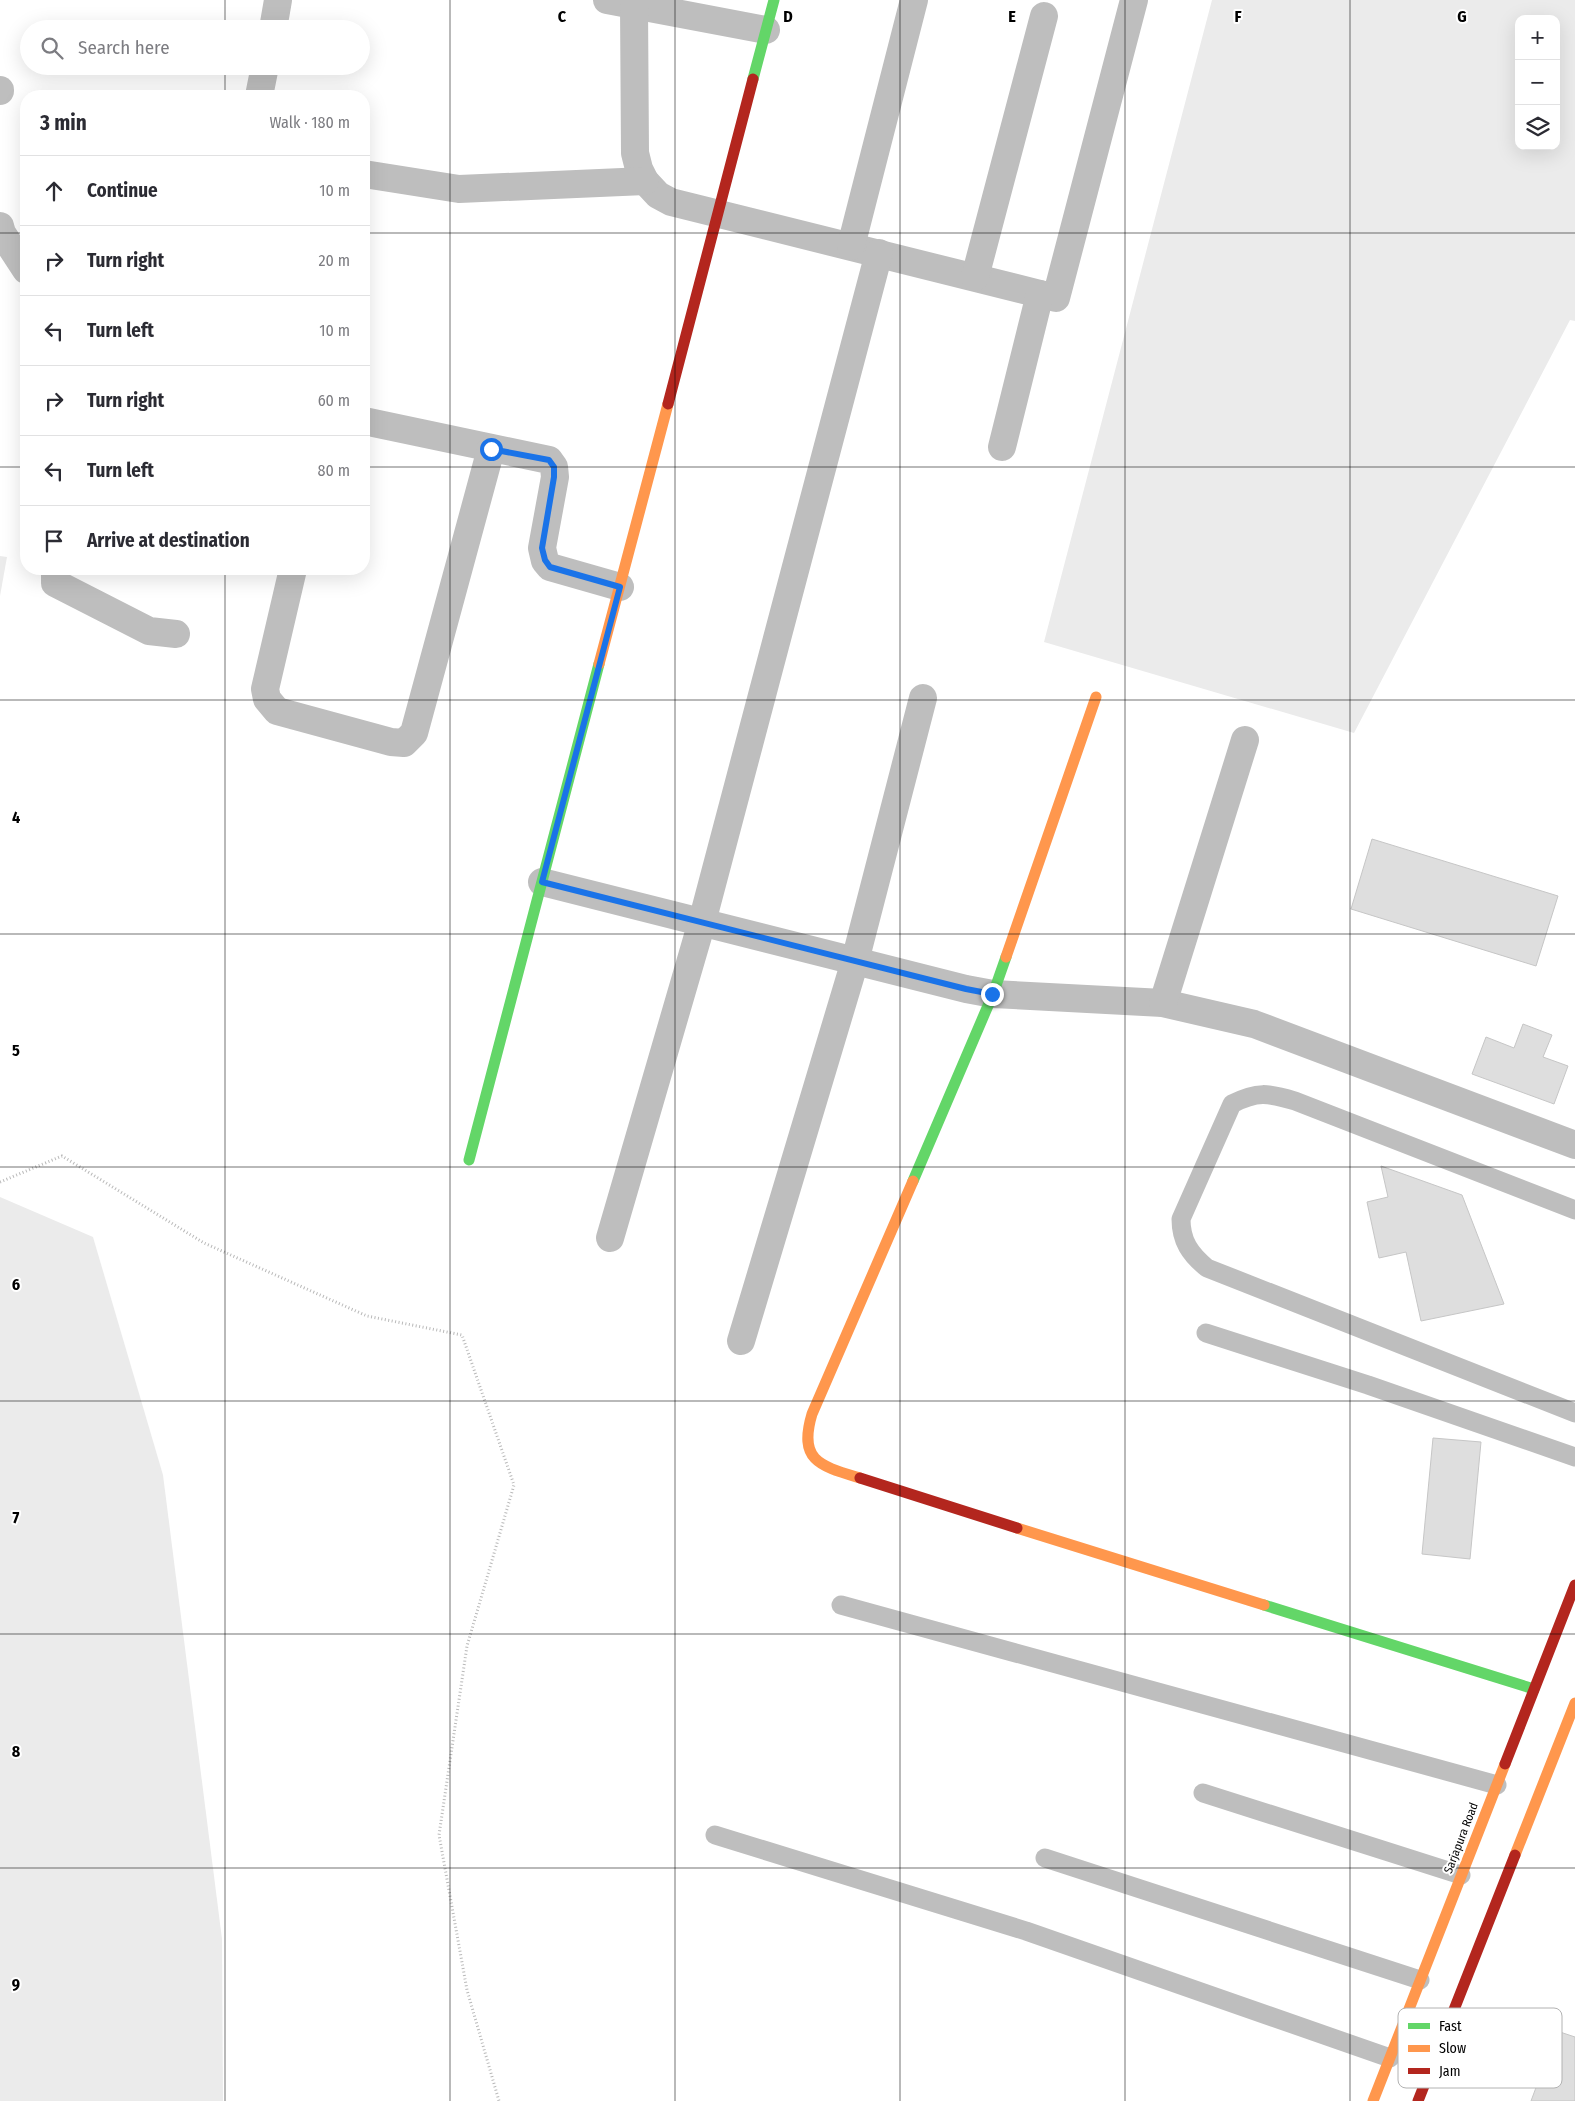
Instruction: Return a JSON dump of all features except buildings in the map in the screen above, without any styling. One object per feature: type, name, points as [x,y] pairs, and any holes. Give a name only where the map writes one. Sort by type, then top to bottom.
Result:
[{"type":"street","points":[[275,20],[278,0]]},
{"type":"street","points":[[608,0],[766,30]]},
{"type":"street","points":[[469,1160],[774,0]]},
{"type":"street","points":[[852,246],[914,0]]},
{"type":"street","points":[[634,6],[635,153],[639,169],[645,181],[658,195],[671,202],[879,252],[1056,298],[1134,0]]},
{"type":"street","points":[[975,277],[1044,16]]},
{"type":"street","points":[[261,90],[264,75]]},
{"type":"street","points":[[370,175],[459,189],[645,181]]},
{"type":"street","points":[[0,226],[2,233],[20,261]]},
{"type":"street","points":[[610,1238],[702,922],[879,252]]},
{"type":"street","points":[[1002,446],[1040,294]]},
{"type":"street","points":[[370,422],[549,460],[554,467],[554,477],[542,548],[545,560],[550,567],[620,587]]},
{"type":"street","points":[[292,575],[264,689],[267,700],[277,711],[391,742],[404,743],[414,733],[491,449]]},
{"type":"street","points":[[55,575],[55,583],[149,631],[176,634]]},
{"type":"street","points":[[1096,697],[992,994],[812,1414],[805,1440],[808,1452],[818,1462],[852,1476],[1534,1689]]},
{"type":"street","points":[[740,1341],[855,961],[923,698]]},
{"type":"street","points":[[1162,1003],[1245,740]]},
{"type":"street","points":[[542,882],[966,989],[992,994],[1162,1003],[1254,1024],[1575,1145]]},
{"type":"street","name":"Sarjapura Road","points":[[1409,2008],[1575,1585]]},
{"type":"street","points":[[1455,2008],[1575,1703]]},
{"type":"street","name":"Sarjapura Road","points":[[1374,2101],[1398,2037]]},
{"type":"street","points":[[1418,2101],[1423,2088]]},
{"type":"lane","points":[[1575,1210],[1270,1093],[1249,1095],[1232,1104],[1181,1219],[1181,1232],[1187,1249],[1207,1268],[1575,1413]]},
{"type":"lane","points":[[1206,1333],[1368,1385],[1575,1457]]},
{"type":"lane","points":[[841,1604],[1496,1785]]},
{"type":"lane","points":[[1203,1793],[1461,1875]]},
{"type":"lane","points":[[715,1835],[1026,1931],[1390,2058]]},
{"type":"lane","points":[[1045,1858],[1420,1980]]},
{"type":"path","points":[[0,1182],[62,1156],[204,1243],[367,1316],[462,1335],[514,1485],[467,1646],[440,1835],[467,1990],[499,2101]]},
{"type":"shaded area","points":[[1212,0],[1575,0],[1575,321],[1570,320],[1354,733],[1044,642]]},
{"type":"shaded area","points":[[0,556],[7,557],[0,596]]},
{"type":"shaded area","points":[[0,1197],[93,1237],[163,1475],[222,1939],[223,2101],[0,2101]]},
{"type":"traffic: fast","points":[[753,79],[774,0]]},
{"type":"traffic: fast","points":[[469,1160],[599,664]]},
{"type":"traffic: fast","points":[[913,1181],[993,994],[1006,957]]},
{"type":"traffic: fast","points":[[1264,1605],[1534,1689]]},
{"type":"traffic: slow","points":[[599,664],[668,404]]},
{"type":"traffic: slow","points":[[1006,957],[1096,697]]},
{"type":"traffic: slow","points":[[860,1478],[834,1470],[816,1459],[810,1452],[808,1430],[812,1414],[913,1181]]},
{"type":"traffic: slow","points":[[1017,1528],[1264,1605]]},
{"type":"traffic: slow","points":[[1515,1855],[1575,1703]]},
{"type":"traffic: slow","points":[[1409,2008],[1505,1764]]},
{"type":"traffic: slow","points":[[1373,2101],[1398,2037]]},
{"type":"traffic: jam","points":[[668,404],[753,79]]},
{"type":"traffic: jam","points":[[860,1478],[1017,1528]]},
{"type":"traffic: jam","points":[[1505,1764],[1575,1585]]},
{"type":"traffic: jam","points":[[1455,2008],[1515,1855]]},
{"type":"traffic: jam","points":[[1418,2101],[1423,2088]]},
{"type":"route","points":[[491,449],[549,460],[554,467],[542,548],[545,560],[550,567],[620,587],[542,882],[992,994]]}]
